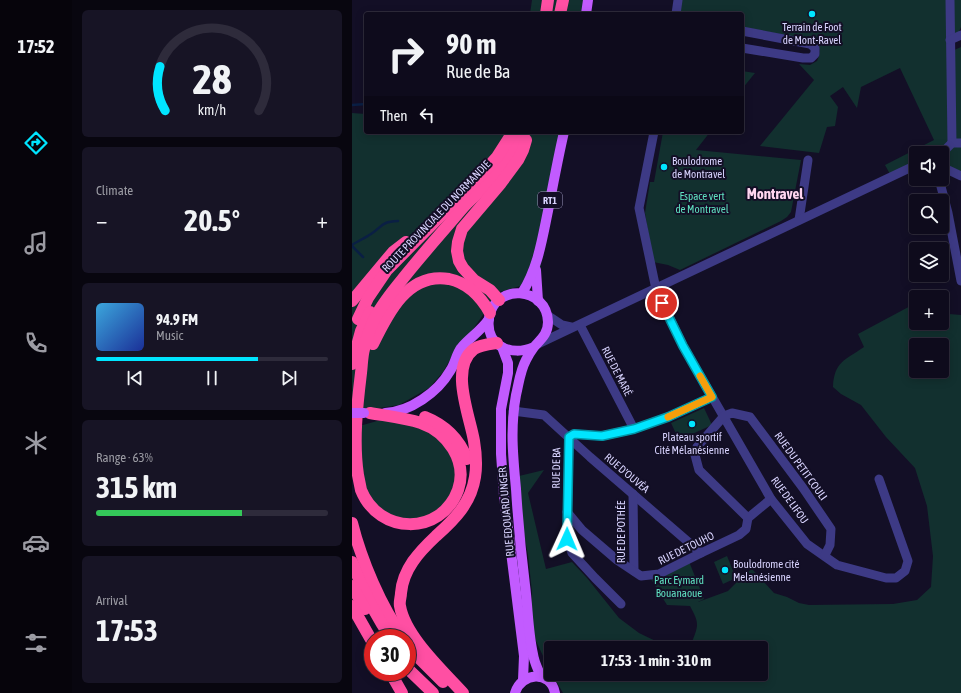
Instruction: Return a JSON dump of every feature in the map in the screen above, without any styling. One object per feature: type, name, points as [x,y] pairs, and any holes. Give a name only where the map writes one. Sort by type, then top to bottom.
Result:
[{"type":"highway","points":[[546,12],[548,0]]},
{"type":"highway","points":[[560,12],[563,0]]},
{"type":"highway","name":"ROUTE PROVINCIALE DU NORMANDIE","points":[[352,332],[368,298],[388,270],[439,217],[461,197],[496,157],[512,134]]},
{"type":"highway","name":"ROUTE PROVINCIALE DU NORMANDIE","points":[[367,413],[421,424],[432,429],[453,448],[458,455],[460,463],[459,487],[454,499],[444,512],[432,520],[423,523],[408,524],[394,522],[380,516],[368,504],[361,489],[356,461],[357,365],[374,321],[384,302],[430,245],[466,204],[498,171],[510,156],[523,134]]},
{"type":"highway","points":[[499,300],[490,290],[474,280],[462,268],[457,250],[458,242],[462,229],[501,183],[518,160],[528,134]]},
{"type":"highway","points":[[352,301],[393,252],[439,217]]},
{"type":"highway","points":[[357,365],[395,305],[419,282],[441,278],[453,280],[473,292],[485,304],[490,316]]},
{"type":"highway","points":[[463,693],[424,650],[408,627],[400,605],[402,583],[406,571],[420,552],[456,518],[466,504],[473,489],[476,461],[474,442],[462,387],[464,364],[467,357],[476,348],[500,345]]},
{"type":"highway","points":[[395,413],[425,417],[438,423],[448,430],[459,442],[467,458],[468,480],[464,491],[451,515],[431,541]]},
{"type":"highway","points":[[352,523],[365,564],[397,629]]},
{"type":"highway","points":[[352,562],[362,586],[386,629]]},
{"type":"highway","points":[[352,586],[378,629]]},
{"type":"highway","points":[[352,606],[365,629]]},
{"type":"highway","points":[[416,654],[432,672],[456,693]]},
{"type":"highway","points":[[416,672],[430,691]]},
{"type":"highway","points":[[416,677],[430,691]]},
{"type":"highway","points":[[395,681],[402,693]]},
{"type":"main road","points":[[586,12],[588,0]]},
{"type":"main road","name":"RT1","points":[[522,293],[531,280],[535,268],[542,241],[564,134]]},
{"type":"main road","name":"RT1","points":[[535,268],[538,301]]},
{"type":"main road","points":[[352,413],[395,413],[425,397],[438,387],[451,370],[460,349],[483,328],[494,306],[499,300],[511,294],[522,293],[531,296],[538,301],[547,315],[548,322],[543,337],[536,345],[526,351],[517,352],[500,345],[491,332],[490,316]]},
{"type":"main road","name":"RUE EDOUARD UNGER","points":[[500,345],[508,363],[502,409],[501,454],[504,496],[524,656],[522,680]]},
{"type":"main road","name":"RUE EDOUARD UNGER","points":[[536,345],[521,372],[513,411],[512,456],[533,655],[541,677]]},
{"type":"main road","points":[[515,693],[516,688],[522,680],[532,676],[547,679],[552,684],[556,693]]},
{"type":"street","points":[[676,12],[678,0]]},
{"type":"street","points":[[950,0],[950,40],[956,143]]},
{"type":"street","points":[[744,31],[810,44],[815,48],[815,54],[811,58],[803,58],[744,48]]},
{"type":"street","points":[[950,40],[961,35]]},
{"type":"street","name":"RUE DE LIFOU","points":[[654,134],[639,208],[656,288],[683,346],[771,499],[807,544],[816,551],[825,555],[837,565],[886,578],[896,578],[905,571],[908,561],[878,479]]},
{"type":"street","points":[[799,220],[808,160]]},
{"type":"street","points":[[536,345],[909,168]]},
{"type":"street","points":[[949,170],[961,176]]},
{"type":"street","points":[[941,186],[959,256],[961,281]]},
{"type":"street","points":[[547,315],[562,325],[575,326]]},
{"type":"street","name":"RUE DE MARÉ","points":[[575,326],[634,429]]},
{"type":"street","name":"RUE DE BA","points":[[621,604],[572,553],[567,539],[569,437],[574,434],[602,436],[634,429],[668,417],[712,397]]},
{"type":"street","name":"RUE D'OUVÉA","points":[[513,411],[544,415],[701,553]]},
{"type":"street","name":"RUE DU PETIT COULI","points":[[724,416],[732,413],[750,417],[803,488],[831,529],[830,544],[825,555]]},
{"type":"street","points":[[724,416],[696,447],[695,455],[697,465],[699,470],[748,518]]},
{"type":"street","name":"RUE DE POTHÉE","points":[[633,494],[634,571]]},
{"type":"street","name":"RUE DE TOUHO","points":[[567,512],[582,530],[617,560],[641,576],[659,574],[739,535],[746,529],[748,518],[771,499]]},
{"type":"green space","points":[[532,0],[591,0],[588,12],[530,12]]},
{"type":"green space","points":[[678,0],[961,0],[961,27],[950,52],[961,47],[961,176],[949,170],[949,146],[922,146],[934,140],[900,68],[861,87],[857,108],[843,87],[830,96],[838,107],[835,126],[827,127],[819,153],[760,146],[814,80],[799,64],[810,65],[817,61],[820,52],[819,47],[812,40],[744,27],[744,12],[681,12]]},
{"type":"green space","points":[[744,71],[755,73],[744,87]]},
{"type":"green space","points":[[352,113],[364,114],[364,134],[566,134],[538,281],[499,292],[471,332],[456,349],[443,372],[429,388],[399,405],[373,409],[352,408]]},
{"type":"green space","name":"Espace vert de Montravel","points":[[663,134],[708,134],[696,150],[801,160],[791,212],[787,217],[680,270],[668,265],[653,262],[645,213],[650,182],[654,182]]},
{"type":"green space","points":[[909,153],[909,168],[891,176],[885,165]]},
{"type":"green space","name":"Parc Eymard Bouanaoue","points":[[909,307],[909,330],[949,330],[949,314],[961,315],[961,693],[563,693],[556,681],[768,681],[768,641],[692,641],[697,624],[690,606],[667,605],[649,576],[688,559],[704,599],[698,602],[728,591],[752,569],[774,593],[799,603],[809,605],[893,604],[917,600],[931,587],[933,556],[927,506],[915,468],[886,437],[861,405],[841,394],[833,387],[838,367],[842,362],[864,347],[858,334]]},
{"type":"green space","name":"Plateau sportif Cité Mélanésienne","points":[[704,408],[712,425],[679,440],[671,423]]},
{"type":"green space","points":[[391,417],[441,435],[461,473],[444,512],[408,524],[368,504],[356,427]]},
{"type":"green space","points":[[544,470],[528,493],[546,569],[572,562],[587,578],[619,618],[639,633],[656,641],[544,641],[544,658],[536,641],[531,615],[532,592],[528,555],[520,513],[519,476]]},
{"type":"green space","name":"Boulodrome cité Melanésienne","points":[[727,556],[736,578],[723,584],[714,562]]},
{"type":"waterway","points":[[352,105],[364,104]]},
{"type":"waterway","points":[[352,245],[371,234],[383,224],[398,221]]},
{"type":"waterway","points":[[352,246],[363,257]]},
{"type":"slow traffic","points":[[668,417],[712,397],[700,376]]},
{"type":"place","name":"Terrain de Foot de Mont-Ravel","points":[[812,14]]},
{"type":"place","name":"Boulodrome de Montravel","points":[[664,167]]},
{"type":"place","name":"Plateau sportif Cité Mélanésienne","points":[[692,424]]},
{"type":"place","name":"Boulodrome cité Melanésienne","points":[[725,570]]},
{"type":"district","name":"Montravel","points":[[775,194]]},
{"type":"route","points":[[567,539],[569,437],[574,434],[602,436],[634,429],[668,417],[712,397],[683,346],[662,303]]}]
